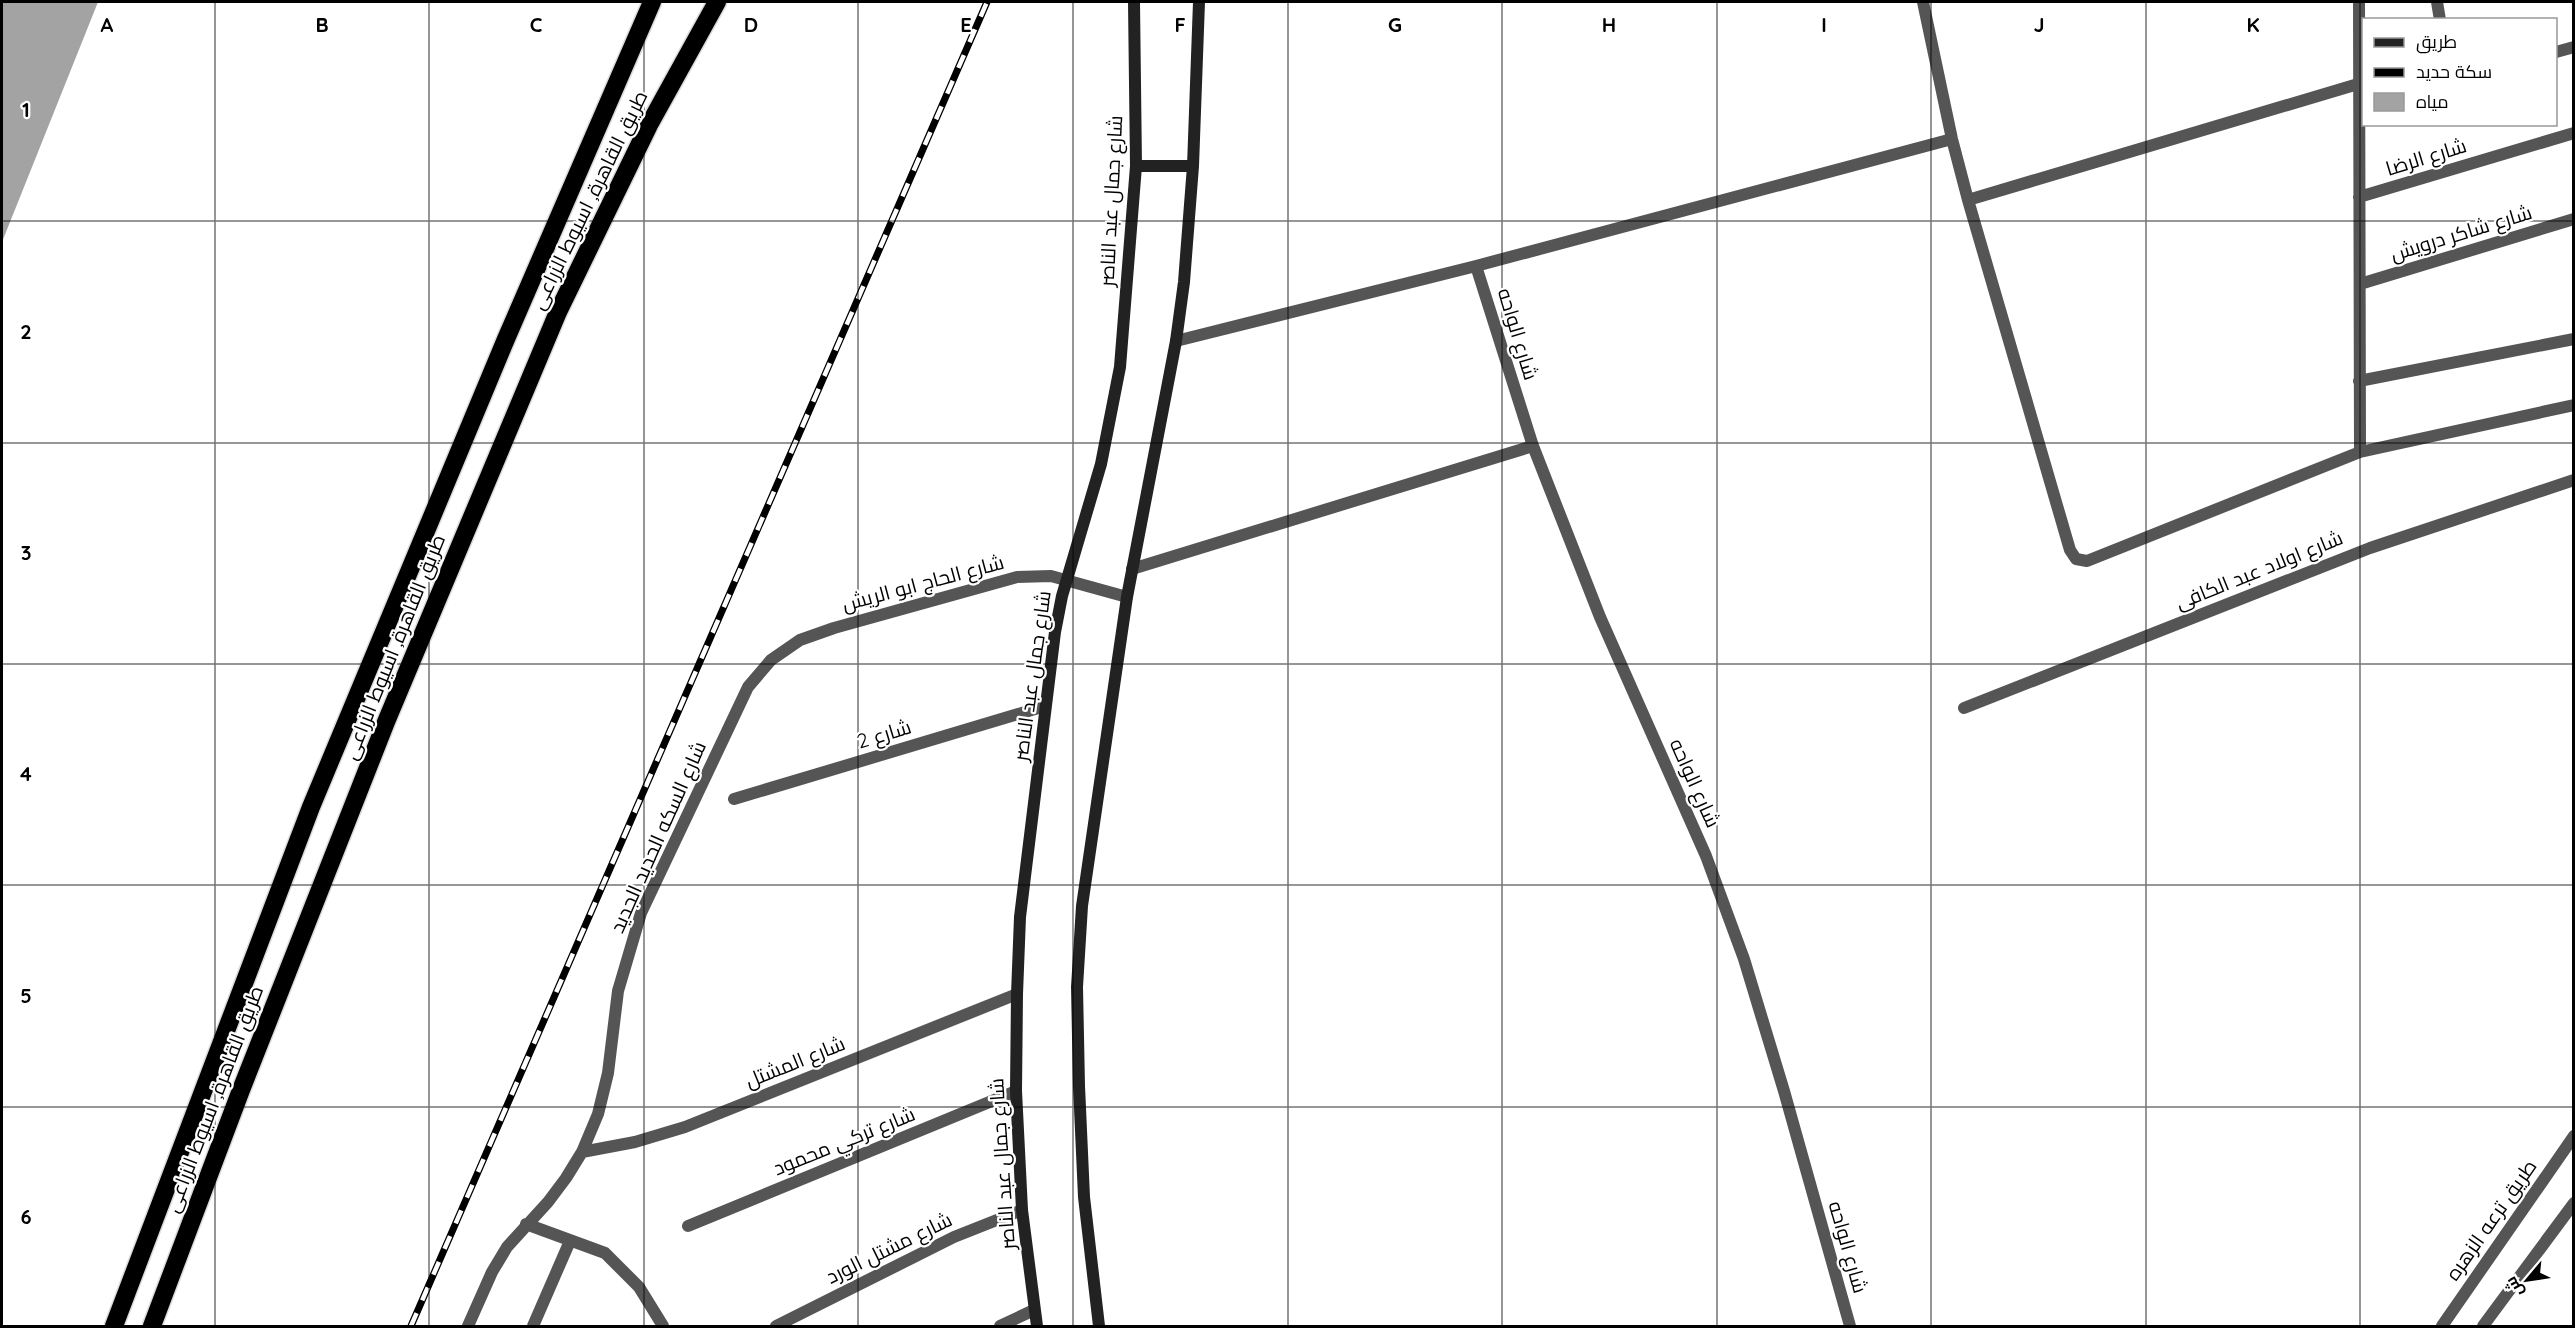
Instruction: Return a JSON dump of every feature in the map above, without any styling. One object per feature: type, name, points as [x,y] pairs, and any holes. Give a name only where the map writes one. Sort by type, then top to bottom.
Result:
[{"type":"highway","name":"طريق القاهرة, اسيوط الزراعى","points":[[114,1326],[311,807],[506,339],[652,2]]},
{"type":"highway","name":"طريق القاهرة, اسيوط الزراعى","points":[[152,1326],[245,1078],[382,733],[558,312],[649,125],[717,2]]},
{"type":"street","name":"شارع جمال عبد الناصر","points":[[1037,1326],[1022,1210],[1016,1091],[1020,917],[1054,632],[1066,581],[1101,464],[1120,367],[1136,166],[1134,2]]},
{"type":"street","points":[[1099,1326],[1084,1197],[1077,987],[1082,906],[1127,597],[1176,341],[1184,282],[1193,165],[1198,2]]},
{"type":"street","points":[[1923,2],[1952,139],[1968,200],[2070,550],[2076,559],[2087,561],[2360,452],[2574,405]]},
{"type":"street","points":[[2359,2],[2360,452]]},
{"type":"street","points":[[2437,2],[2440,18]]},
{"type":"street","points":[[2557,52],[2574,47]]},
{"type":"street","points":[[1968,200],[2358,84]]},
{"type":"street","name":"شارع الرضا","points":[[2359,197],[2574,132]]},
{"type":"street","points":[[1176,341],[1476,266],[1952,139]]},
{"type":"street","points":[[1136,166],[1193,165]]},
{"type":"street","name":"شارع شاكر درويش","points":[[2360,284],[2574,219]]},
{"type":"street","name":"شارع الواحه","points":[[1476,266],[1533,446],[1600,617],[1706,856],[1744,959],[1784,1091],[1850,1326]]},
{"type":"street","points":[[2360,381],[2574,339]]},
{"type":"street","points":[[1132,569],[1533,446]]},
{"type":"street","name":"شارع اولاد عبد الكافى","points":[[1964,708],[2350,555],[2574,480]]},
{"type":"street","name":"شارع الحاج ابو الريش","points":[[748,687],[771,660],[800,640],[834,628],[1017,577],[1051,576],[1127,597]]},
{"type":"street","name":"شارع السكه الحديد الجديد","points":[[468,1326],[492,1272],[507,1247],[560,1186],[582,1152],[601,1104],[608,1073],[618,991],[641,913],[748,687]]},
{"type":"street","name":"شارع 2","points":[[734,799],[1046,706]]},
{"type":"street","name":"شارع المشتل","points":[[582,1152],[635,1142],[685,1127],[1017,994]]},
{"type":"street","name":"شارع تركي محمود","points":[[688,1226],[1016,1091]]},
{"type":"street","name":"طريق ترعه الزهره","points":[[2442,1326],[2574,1136]]},
{"type":"street","points":[[2483,1326],[2574,1203]]},
{"type":"street","name":"شارع مشتل الورد","points":[[776,1326],[954,1237],[1022,1210]]},
{"type":"street","points":[[526,1224],[605,1253],[639,1287],[663,1326]]},
{"type":"street","points":[[534,1326],[570,1241]]},
{"type":"street","points":[[1000,1326],[1034,1310]]},
{"type":"water","points":[[2,2],[98,2],[2,242]]},
{"type":"railway","points":[[411,1326],[987,2]]}]
